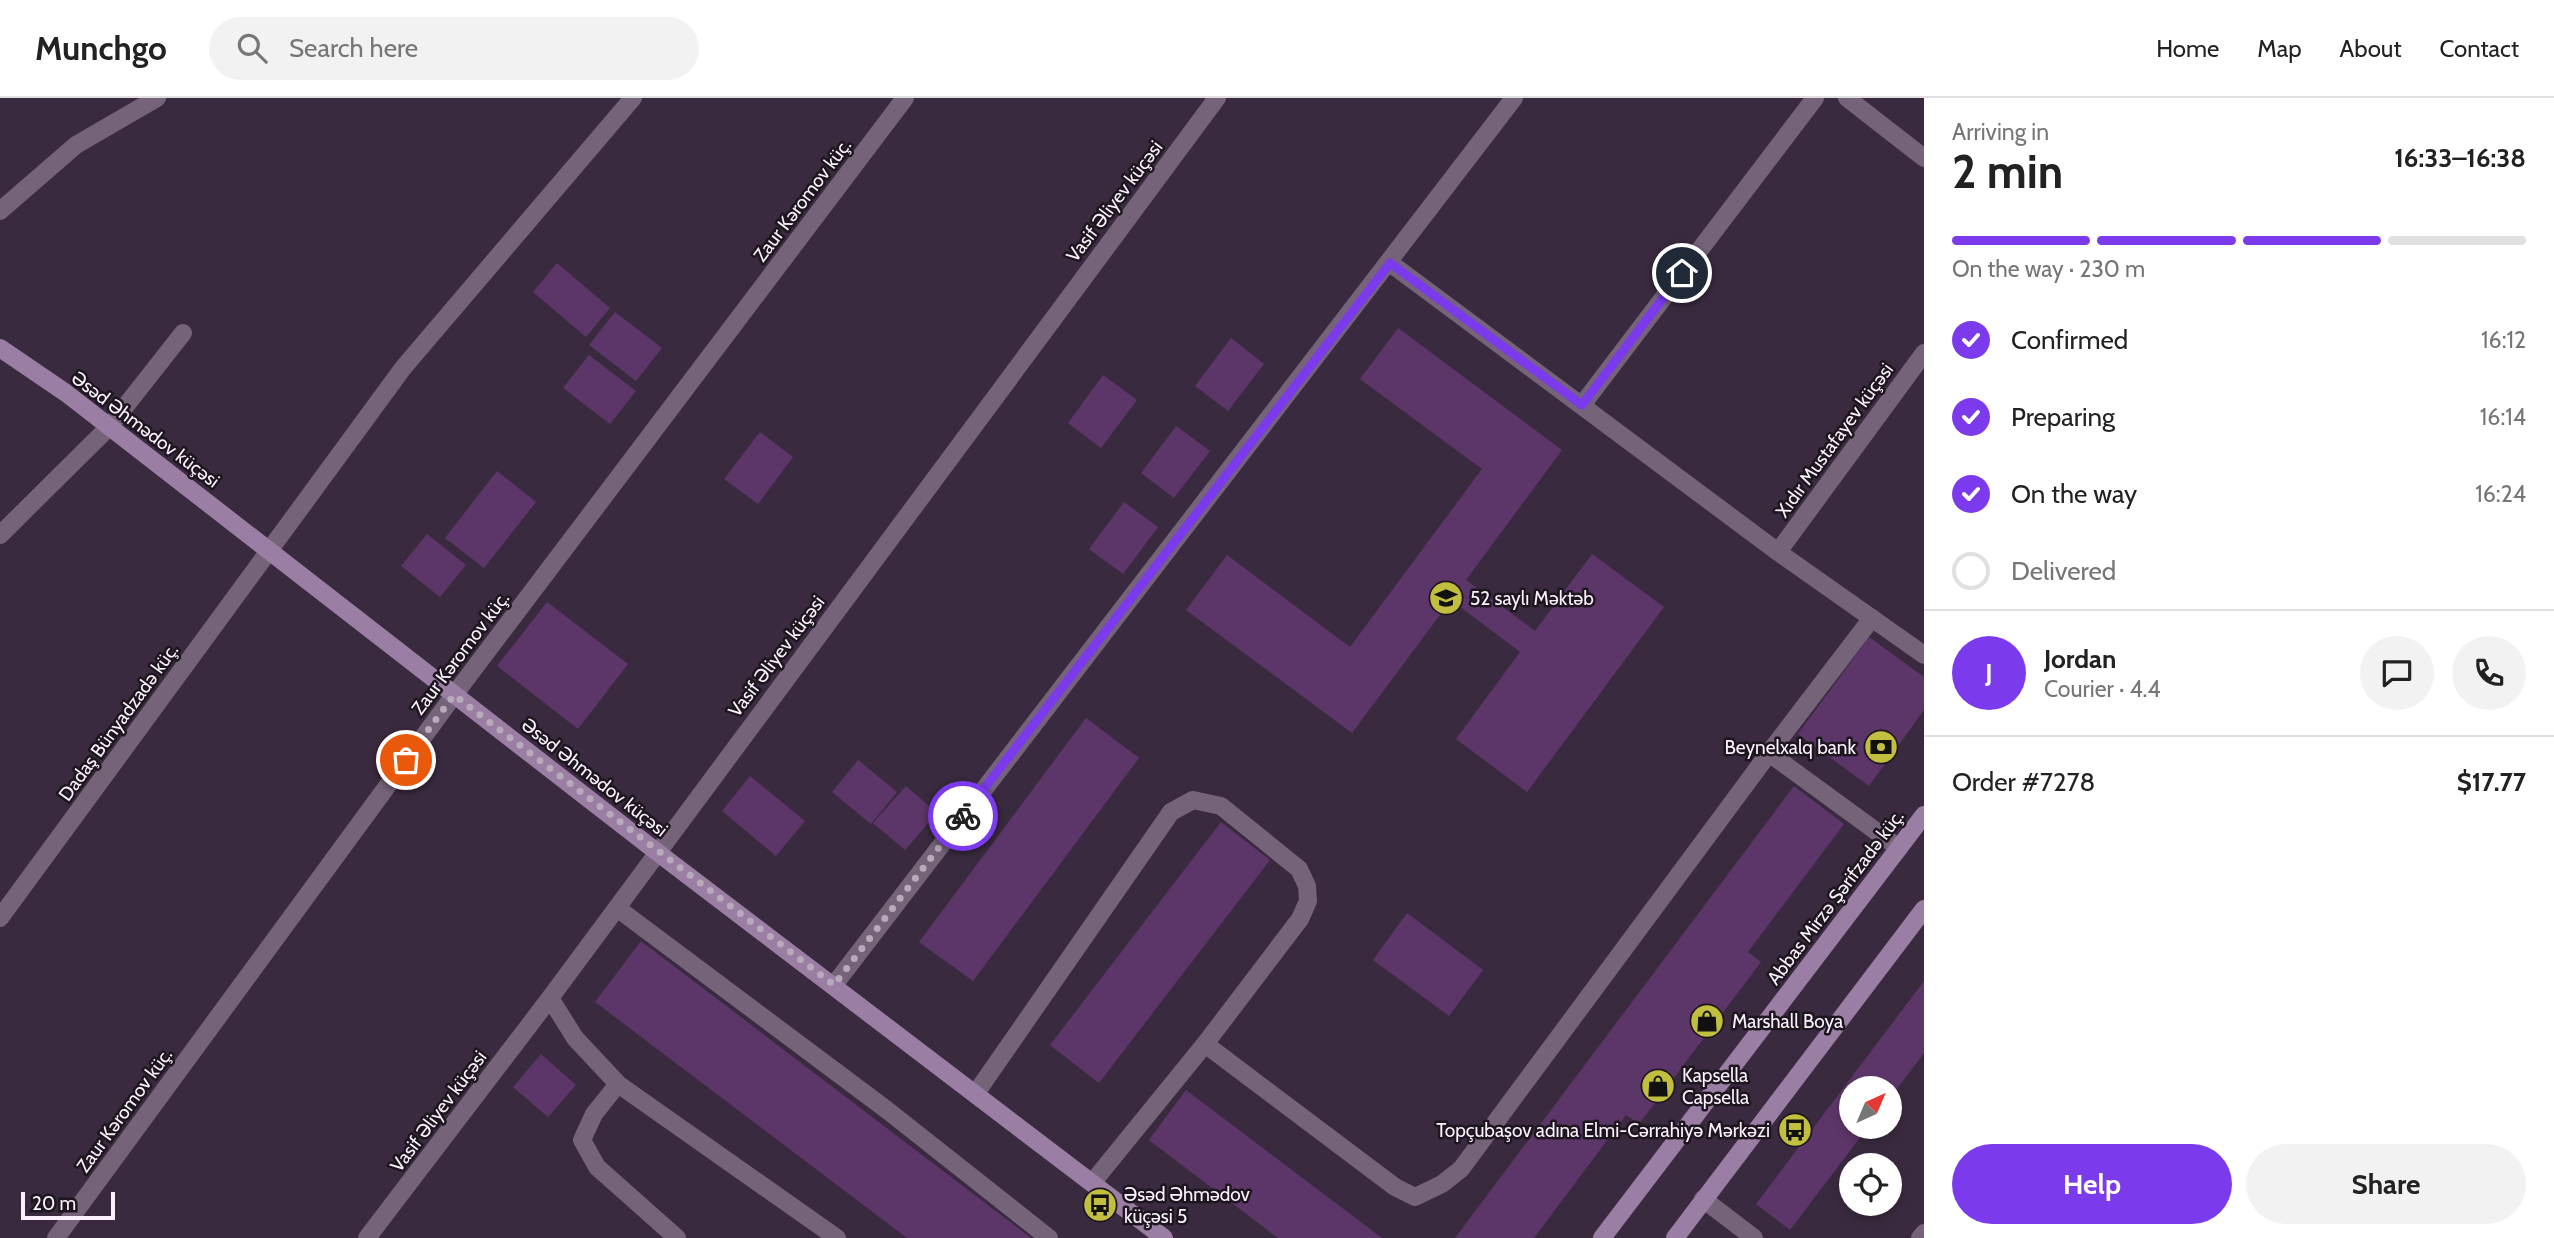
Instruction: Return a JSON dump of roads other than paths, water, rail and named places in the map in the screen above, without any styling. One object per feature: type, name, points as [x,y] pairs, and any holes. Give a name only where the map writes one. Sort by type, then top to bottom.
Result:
[{"type":"street","points":[[0,211],[76,145],[157,98]]},
{"type":"street","name":"Dadaş Bünyadzadə küç.","points":[[0,918],[403,368],[633,98]]},
{"type":"street","name":"Zaur Kəromov küç.","points":[[56,1238],[454,695],[905,98]]},
{"type":"street","name":"Vasif Əliyev küçəsi","points":[[367,1238],[550,998],[1217,98]]},
{"type":"street","points":[[834,985],[1514,98]]},
{"type":"street","points":[[1582,405],[1815,98]]},
{"type":"street","points":[[1847,98],[1924,158]]},
{"type":"street","points":[[1390,263],[1778,552],[1924,655]]},
{"type":"street","points":[[0,535],[109,427],[183,333]]},
{"type":"street","name":"Əsəd Əhmədov küçəsi","points":[[0,348],[109,427],[657,852],[1164,1238]]},
{"type":"street","name":"Xıdır Mustafayev küçəsi","points":[[1778,552],[1924,353]]},
{"type":"street","points":[[1205,1044],[1395,1187],[1415,1197],[1442,1184],[1461,1169],[1872,618]]},
{"type":"street","points":[[1769,753],[1899,848]]},
{"type":"street","points":[[975,1093],[1171,812],[1193,800],[1221,806],[1299,869],[1307,886],[1308,901],[1300,919],[1205,1044],[1092,1183]]},
{"type":"street","name":"Abbas Mirzə Şərifzadə küç.","points":[[1602,1238],[1924,816]]},
{"type":"street","points":[[617,908],[887,1110],[1049,1238]]},
{"type":"street","points":[[1675,1238],[1924,909]]},
{"type":"street","points":[[550,998],[575,1038],[618,1084],[837,1238]]},
{"type":"street","points":[[618,1084],[594,1114],[582,1140],[597,1167],[664,1234]]},
{"type":"street","points":[[1703,1199],[1754,1238]]},
{"type":"street","points":[[1920,1238],[1924,1233]]},
{"type":"place","name":"52 saylı Məktəb","points":[[1446,598]]},
{"type":"place","name":"Beynelxalq bank","points":[[1881,747]]},
{"type":"place","name":"Marshall Boya","points":[[1707,1021]]},
{"type":"place","name":"Kapsella Capsella","points":[[1658,1086]]},
{"type":"place","name":"Topçubaşov adına Elmi-Cərrahiyə Mərkəzi","points":[[1795,1130]]},
{"type":"place","name":"Əsəd Əhmədov küçəsi 5","points":[[1100,1205]]}]
